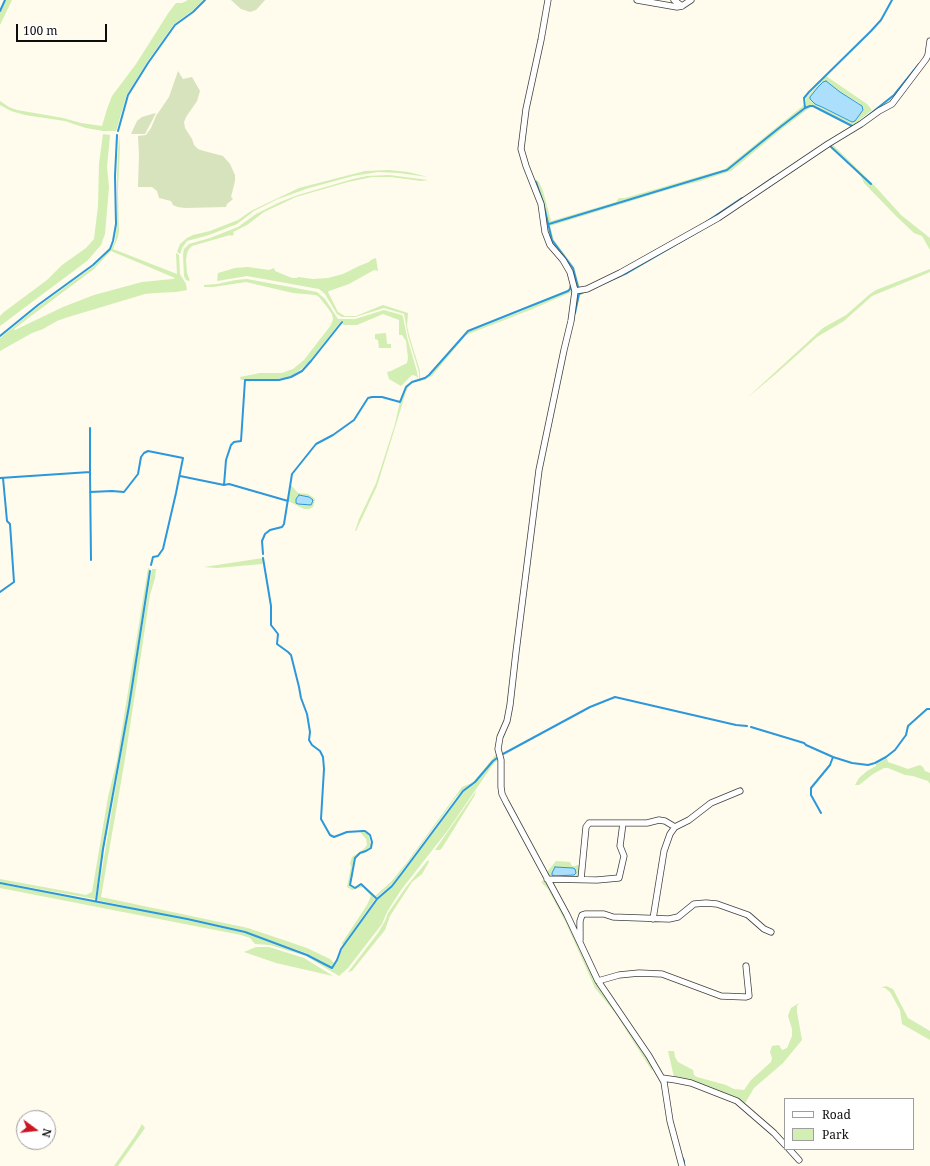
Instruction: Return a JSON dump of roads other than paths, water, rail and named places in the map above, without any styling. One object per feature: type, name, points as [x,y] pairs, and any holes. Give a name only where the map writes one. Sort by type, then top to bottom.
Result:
[{"type":"street","points":[[548,0],[526,109],[521,149],[541,204],[545,232],[550,245],[563,260],[570,272],[575,291],[571,321],[539,470],[510,705],[507,721],[500,737],[498,749],[501,760],[502,794],[567,916],[598,981],[649,1056],[662,1078],[670,1121],[682,1166]]},
{"type":"street","points":[[637,0],[677,7],[682,6],[691,0]]},
{"type":"street","points":[[653,3],[659,0]]},
{"type":"street","points":[[674,0],[682,6]]},
{"type":"street","points":[[575,291],[587,289],[620,273],[718,218],[828,144],[892,104],[928,60],[930,41]]},
{"type":"street","points":[[653,919],[664,851],[670,834],[676,827],[719,799],[740,791]]},
{"type":"street","points":[[581,879],[587,825],[593,822],[647,823],[665,820],[676,827]]},
{"type":"street","points":[[547,879],[597,880],[619,878],[624,856],[620,846],[623,823]]},
{"type":"street","points":[[580,943],[580,921],[582,915],[604,914],[653,919],[674,918],[684,913],[694,904],[711,903],[748,915],[764,929],[771,932]]},
{"type":"street","points":[[598,981],[619,975],[639,973],[662,974],[722,996],[746,997],[749,996],[746,966]]},
{"type":"street","points":[[662,1078],[691,1084],[737,1101],[774,1133],[784,1144]]},
{"type":"street","points":[[790,1150],[799,1160]]},
{"type":"water","points":[[826,81],[862,106],[863,110],[855,121],[852,122],[815,104],[810,99],[818,87]]},
{"type":"water","points":[[299,495],[309,497],[313,500],[311,505],[296,503],[296,499]]},
{"type":"water","points":[[555,867],[573,868],[575,869],[576,873],[574,875],[555,876],[552,875],[552,873]]},
{"type":"waterway","points":[[0,11],[5,0]]},
{"type":"waterway","points":[[118,131],[128,95],[148,63],[175,25],[193,12],[205,0]]},
{"type":"waterway","points":[[805,108],[804,98],[881,20],[892,0]]},
{"type":"waterway","points":[[860,122],[894,95],[919,64]]},
{"type":"waterway","points":[[549,224],[727,170],[779,128],[805,108],[810,106],[813,106],[852,126]]},
{"type":"waterway","points":[[0,336],[38,305],[93,265],[110,249],[116,224],[115,176],[117,135]]},
{"type":"waterway","points":[[830,146],[871,184]]},
{"type":"waterway","points":[[748,195],[774,177]]},
{"type":"waterway","points":[[536,182],[543,202],[552,240],[573,268],[578,287],[580,289]]},
{"type":"waterway","points":[[706,222],[742,198]]},
{"type":"waterway","points":[[575,313],[579,294],[627,273],[701,230]]},
{"type":"waterway","points":[[263,554],[262,541],[265,534],[270,530],[282,527],[284,524],[292,474],[316,444],[333,435],[354,420],[368,398],[382,397],[400,402],[406,387],[412,382],[425,378],[429,375],[468,331],[568,291],[571,284]]},
{"type":"waterway","points":[[224,485],[226,460],[231,445],[234,442],[241,441],[245,380],[279,380],[291,377],[302,371],[342,322]]},
{"type":"waterway","points":[[90,428],[90,472]]},
{"type":"waterway","points":[[90,492],[124,492],[138,474],[141,457],[148,451],[183,458],[163,549],[158,556],[153,557],[151,565]]},
{"type":"waterway","points":[[0,478],[90,472],[91,560]]},
{"type":"waterway","points":[[180,476],[224,485],[229,484],[288,501]]},
{"type":"waterway","points":[[0,592],[14,582],[10,524],[7,521],[3,478]]},
{"type":"waterway","points":[[263,558],[271,606],[271,625],[278,634],[277,644],[291,655],[301,698],[307,714],[310,732],[309,740],[312,745],[320,751],[323,757],[324,769],[321,819],[330,835],[334,837],[347,832],[363,831],[370,835],[372,842],[371,848],[360,853],[355,858],[350,885],[355,888],[361,884],[377,899]]},
{"type":"waterway","points":[[96,901],[103,849],[129,706],[150,571]]},
{"type":"waterway","points":[[503,754],[590,707],[615,697],[736,725],[747,726]]},
{"type":"waterway","points":[[833,757],[852,763],[868,765],[875,763],[895,750],[906,735],[908,726],[927,709],[930,709]]},
{"type":"waterway","points":[[751,727],[804,743],[833,757],[830,765],[811,788],[811,795],[821,813]]},
{"type":"waterway","points":[[0,883],[187,919],[245,932],[307,955],[332,968],[341,949],[377,899],[392,886],[463,791],[475,782],[497,758]]},
{"type":"waterway","points":[[682,1157],[684,1166]]}]
